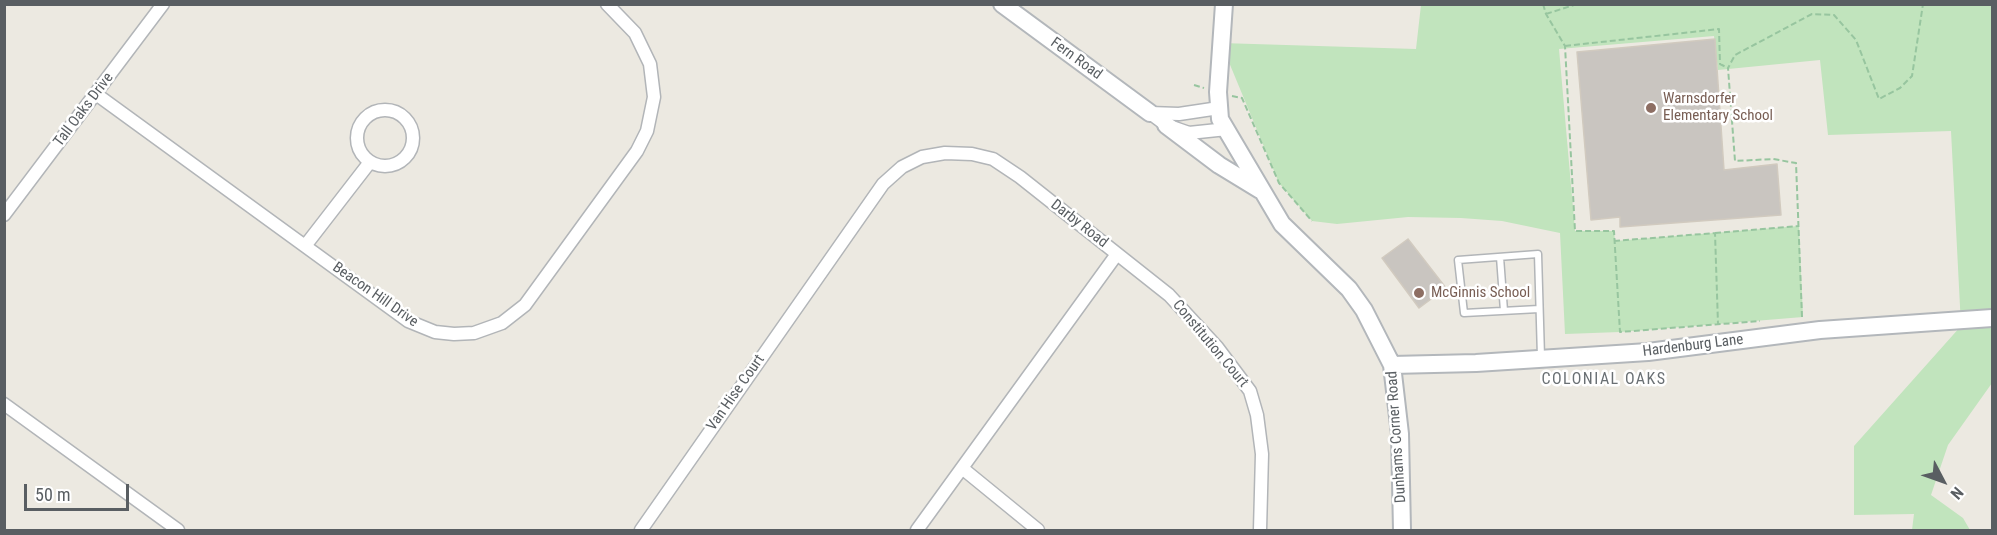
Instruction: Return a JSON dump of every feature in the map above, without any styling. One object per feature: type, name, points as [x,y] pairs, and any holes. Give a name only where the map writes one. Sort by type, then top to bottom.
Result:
[{"type":"street","name":"Tall Oaks Drive","points":[[4,215],[163,4]]},
{"type":"street","name":"Beacon Hill Drive","points":[[96,94],[408,321],[426,328],[454,334],[474,333],[510,318],[535,293],[642,141],[650,120],[653,86],[646,53],[628,24],[607,4]]},
{"type":"street","name":"Fern Road","points":[[1002,4],[1166,125],[1189,133],[1227,129]]},
{"type":"street","name":"Dunhams Corner Road","points":[[1224,4],[1219,108],[1221,119],[1282,225],[1349,289],[1364,310],[1392,365],[1400,434],[1402,531]]},
{"type":"street","points":[[1150,113],[1179,114],[1219,108]]},
{"type":"street","points":[[394,110],[402,114],[408,121],[414,138],[409,154],[395,165],[386,167],[370,162],[358,147],[357,138],[362,122],[376,111],[394,110]]},
{"type":"street","points":[[1166,125],[1219,165],[1260,190]]},
{"type":"street","name":"Darby Road","points":[[831,256],[883,184],[902,167],[922,157],[945,153],[972,153],[993,159],[1020,177],[1117,254],[917,531]]},
{"type":"street","points":[[305,246],[370,162]]},
{"type":"street","name":"Constitution Court","points":[[1117,254],[1169,295],[1216,346],[1250,391],[1257,415],[1262,454],[1260,531]]},
{"type":"street","name":"Van Hise Court","points":[[641,531],[831,256]]},
{"type":"street","name":"Hardenburg Lane","points":[[1392,365],[1476,363],[1648,352],[1820,330],[1992,318]]},
{"type":"street","points":[[4,404],[178,531]]},
{"type":"street","points":[[962,468],[1038,531]]},
{"type":"lane","points":[[1539,309],[1464,313],[1458,260],[1538,254],[1541,358]]},
{"type":"lane","points":[[1500,257],[1504,311]]},
{"type":"path","points":[[1544,4],[1546,14],[1565,46],[1575,231],[1614,231],[1620,332],[1760,321]]},
{"type":"path","points":[[1546,14],[1577,4]]},
{"type":"path","points":[[1792,318],[1803,317],[1796,163],[1773,159],[1735,161],[1728,68],[1735,55],[1812,14],[1834,15],[1856,40],[1879,99],[1900,88],[1912,76],[1923,4]]},
{"type":"path","points":[[1565,46],[1719,29],[1719,64],[1728,68]]},
{"type":"path","points":[[1242,98],[1279,183],[1312,221]]},
{"type":"path","points":[[1614,241],[1798,226]]},
{"type":"path","points":[[1715,232],[1718,324]]},
{"type":"green space","points":[[1421,5],[1992,5],[1992,383],[1948,445],[1931,495],[1963,518],[1970,530],[1912,530],[1914,514],[1854,515],[1854,446],[1961,326],[1951,131],[1828,135],[1820,60],[1718,70],[1714,36],[1559,49],[1575,231],[1614,231],[1615,241],[1799,226],[1803,317],[1620,332],[1565,334],[1560,233],[1502,221],[1461,218],[1408,217],[1337,224],[1312,221],[1279,183],[1221,43],[1416,49]]},
{"type":"building","name":"Warnsdorfer Elementary School","points":[[1715,39],[1724,170],[1777,164],[1781,215],[1620,227],[1620,217],[1591,220],[1577,52]]},
{"type":"building","points":[[1408,239],[1446,288],[1419,308],[1382,258]]},
{"type":"place","name":"Warnsdorfer Elementary School","points":[[1651,108]]},
{"type":"place","name":"McGinnis School","points":[[1419,293]]},
{"type":"district","name":"COLONIAL OAKS","points":[[1604,380]]}]
